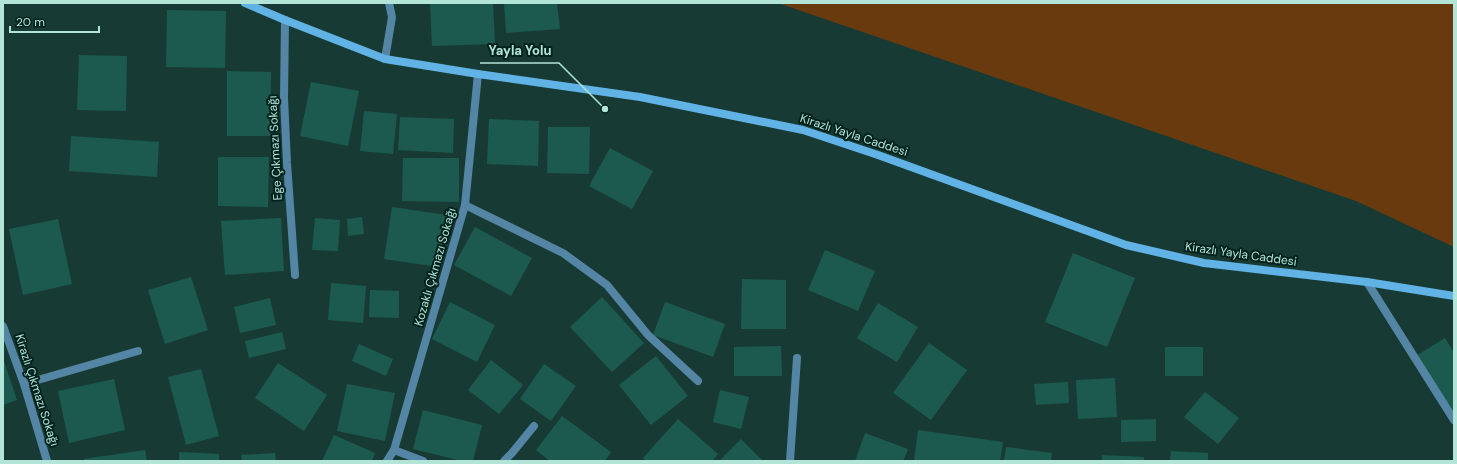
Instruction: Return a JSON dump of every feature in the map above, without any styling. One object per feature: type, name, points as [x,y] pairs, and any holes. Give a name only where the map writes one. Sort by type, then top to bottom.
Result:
[{"type":"main road","name":"Kirazlı Yayla Caddesi","points":[[245,3],[385,59],[640,97],[803,130],[885,157],[1126,245],[1204,263],[1367,282],[1454,296]]},
{"type":"street","points":[[385,59],[392,17],[389,3]]},
{"type":"street","name":"Ege Çıkmazı Sokağı","points":[[285,20],[284,105],[286,164],[296,274]]},
{"type":"street","name":"Kozaklı Çıkmazı Sokağı","points":[[388,461],[394,450],[465,205],[478,74]]},
{"type":"street","points":[[465,205],[563,253],[607,285],[648,335],[698,381]]},
{"type":"street","points":[[1367,282],[1454,420]]},
{"type":"street","name":"Kirazlı Çıkmazı Sokağı","points":[[3,326],[24,384],[47,461]]},
{"type":"street","points":[[24,384],[138,351]]},
{"type":"street","points":[[790,461],[797,358]]},
{"type":"street","points":[[504,461],[512,454],[534,426]]},
{"type":"street","points":[[394,450],[423,461]]},
{"type":"shaded area","points":[[778,3],[1454,3],[1454,247],[1356,201]]},
{"type":"building","points":[[430,3],[493,3],[495,44],[432,46]]},
{"type":"building","points":[[504,3],[557,3],[560,29],[506,33]]},
{"type":"building","points":[[167,10],[226,11],[225,68],[166,67]]},
{"type":"building","points":[[79,55],[127,56],[126,111],[77,110]]},
{"type":"building","points":[[227,71],[271,72],[270,136],[227,136]]},
{"type":"building","points":[[311,82],[359,91],[348,146],[300,136]]},
{"type":"building","points":[[364,111],[397,114],[393,154],[360,151]]},
{"type":"building","points":[[400,117],[454,119],[453,153],[398,150]]},
{"type":"building","points":[[489,119],[539,121],[538,166],[487,164]]},
{"type":"building","points":[[548,127],[590,127],[589,174],[547,173]]},
{"type":"building","points":[[71,136],[159,142],[157,177],[69,171]]},
{"type":"building","points":[[610,148],[653,171],[632,209],[589,186]]},
{"type":"building","points":[[218,157],[269,157],[268,207],[218,206]]},
{"type":"building","points":[[403,158],[459,158],[459,202],[402,201]]},
{"type":"building","points":[[392,207],[447,215],[439,267],[384,259]]},
{"type":"building","points":[[362,217],[364,234],[348,236],[347,219]]},
{"type":"building","points":[[281,218],[284,271],[225,275],[221,221]]},
{"type":"building","points":[[315,218],[340,220],[338,251],[312,250]]},
{"type":"building","points":[[58,219],[72,284],[23,295],[9,229]]},
{"type":"building","points":[[475,227],[532,258],[511,296],[454,265]]},
{"type":"building","points":[[825,250],[875,271],[858,311],[808,290]]},
{"type":"building","points":[[1073,253],[1135,278],[1107,347],[1045,322]]},
{"type":"building","points":[[191,277],[208,330],[165,344],[148,290]]},
{"type":"building","points":[[742,279],[786,280],[786,329],[741,329]]},
{"type":"building","points":[[331,283],[366,286],[363,323],[328,320]]},
{"type":"building","points":[[370,290],[399,291],[399,318],[369,317]]},
{"type":"building","points":[[602,297],[644,343],[612,372],[570,327]]},
{"type":"building","points":[[270,298],[276,325],[240,333],[234,307]]},
{"type":"building","points":[[450,302],[495,325],[477,362],[432,339]]},
{"type":"building","points":[[665,302],[725,324],[713,357],[653,335]]},
{"type":"building","points":[[878,303],[918,327],[897,362],[857,338]]},
{"type":"building","points":[[282,332],[286,349],[249,358],[245,341]]},
{"type":"building","points":[[1445,338],[1454,353],[1454,416],[1416,356]]},
{"type":"building","points":[[929,343],[967,370],[931,420],[893,393]]},
{"type":"building","points":[[359,344],[393,359],[386,376],[352,361]]},
{"type":"building","points":[[781,346],[782,376],[734,376],[734,347]]},
{"type":"building","points":[[1165,347],[1203,347],[1203,376],[1165,376]]},
{"type":"building","points":[[656,356],[688,396],[651,425],[619,385]]},
{"type":"building","points":[[3,358],[17,400],[3,405]]},
{"type":"building","points":[[491,360],[523,385],[499,414],[468,390]]},
{"type":"building","points":[[278,363],[327,395],[304,431],[255,398]]},
{"type":"building","points":[[544,364],[576,386],[551,421],[520,399]]},
{"type":"building","points":[[201,369],[219,436],[186,445],[168,377]]},
{"type":"building","points":[[1115,378],[1117,417],[1078,419],[1076,380]]},
{"type":"building","points":[[114,379],[125,430],[69,443],[58,391]]},
{"type":"building","points":[[1068,382],[1069,403],[1036,405],[1034,384]]},
{"type":"building","points":[[347,384],[395,393],[385,441],[337,431]]},
{"type":"building","points":[[720,390],[749,397],[741,429],[713,422]]},
{"type":"building","points":[[1205,392],[1239,418],[1218,444],[1184,417]]},
{"type":"building","points":[[423,410],[482,425],[473,461],[461,461],[413,449]]},
{"type":"building","points":[[562,416],[611,452],[605,461],[550,461],[536,450]]},
{"type":"building","points":[[678,419],[718,454],[712,461],[646,461],[643,458]]},
{"type":"building","points":[[1156,419],[1156,441],[1121,442],[1121,420]]},
{"type":"building","points":[[918,430],[1003,442],[1000,461],[914,461]]},
{"type":"building","points":[[865,433],[908,449],[903,461],[855,461]]},
{"type":"building","points":[[334,435],[375,453],[372,461],[322,461]]},
{"type":"building","points":[[741,439],[763,461],[719,461]]},
{"type":"building","points":[[1006,447],[1052,453],[1051,461],[1004,461]]},
{"type":"building","points":[[145,450],[147,461],[84,461],[84,459]]},
{"type":"building","points":[[1171,451],[1208,453],[1208,461],[1170,461]]},
{"type":"building","points":[[179,452],[219,454],[219,461],[179,461]]},
{"type":"building","points":[[275,453],[276,461],[242,461],[241,455]]},
{"type":"building","points":[[1102,455],[1144,457],[1144,461],[1102,461]]},
{"type":"place","name":"Yayla Yolu","points":[[605,109]]}]
